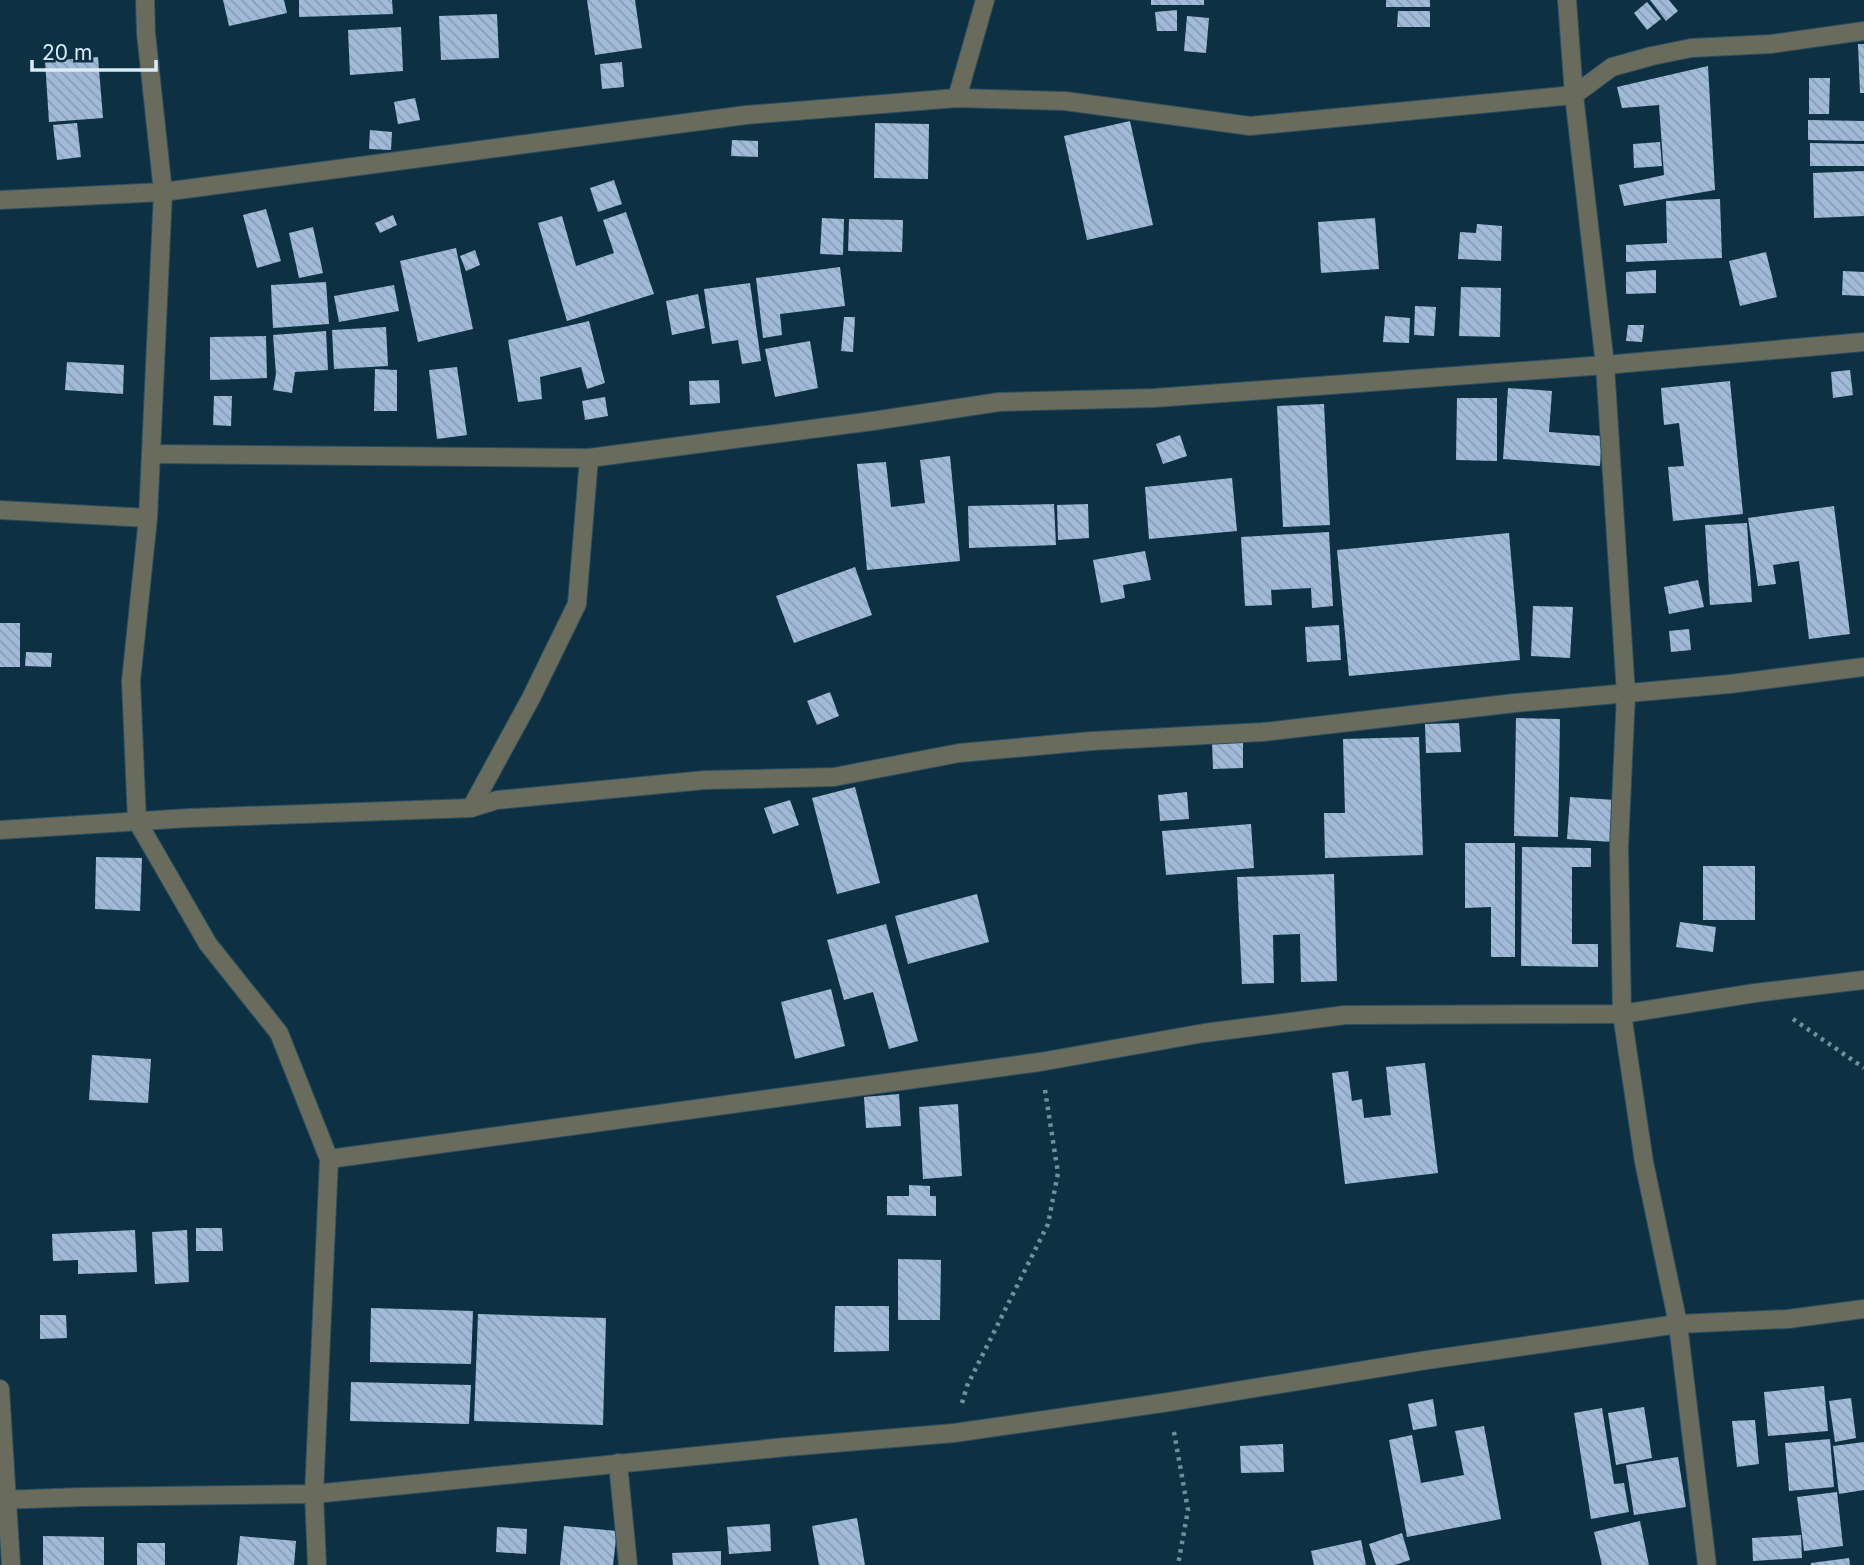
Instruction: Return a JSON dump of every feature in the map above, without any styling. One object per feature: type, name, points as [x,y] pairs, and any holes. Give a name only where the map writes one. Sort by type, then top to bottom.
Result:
[{"type":"street","points":[[145,0],[163,192],[148,518],[131,681],[137,821],[208,944],[279,1033],[329,1159],[313,1494],[317,1565]]},
{"type":"street","points":[[957,98],[985,0]]},
{"type":"street","points":[[1567,0],[1574,95],[1605,365],[1626,694],[1619,848],[1622,1014],[1644,1162],[1678,1324],[1707,1565]]},
{"type":"street","points":[[0,200],[163,192],[746,115],[957,98],[1065,101],[1250,126],[1574,95],[1612,67],[1652,56],[1691,48],[1771,44],[1864,32]]},
{"type":"street","points":[[152,454],[589,458],[999,402],[1154,398],[1605,365],[1864,342]]},
{"type":"street","points":[[471,808],[531,698],[577,604],[589,458]]},
{"type":"street","points":[[0,510],[148,518]]},
{"type":"street","points":[[0,830],[137,821],[471,808],[497,800],[705,780],[834,777],[959,753],[1092,741],[1263,732],[1730,684],[1864,667]]},
{"type":"street","points":[[329,1159],[1040,1062],[1204,1033],[1345,1015],[1622,1014],[1755,993],[1864,980]]},
{"type":"street","points":[[3,1500],[313,1494],[954,1433],[1678,1324],[1788,1319],[1864,1309]]},
{"type":"street","points":[[0,1389],[3,1500],[11,1565]]},
{"type":"street","points":[[618,1463],[628,1565]]},
{"type":"path","points":[[1755,993],[1864,1068]]},
{"type":"path","points":[[954,1433],[967,1386],[1048,1224],[1058,1173],[1040,1062]]},
{"type":"path","points":[[1169,1402],[1188,1510],[1178,1565]]},
{"type":"building","points":[[223,0],[284,0],[287,13],[229,26]]},
{"type":"building","points":[[299,0],[392,0],[393,14],[299,17]]},
{"type":"building","points":[[587,0],[635,0],[642,48],[595,55]]},
{"type":"building","points":[[1151,0],[1204,0],[1204,5],[1151,5]]},
{"type":"building","points":[[1386,0],[1430,0],[1430,7],[1386,7]]},
{"type":"building","points":[[1650,0],[1669,0],[1678,11],[1666,21]]},
{"type":"building","points":[[1647,2],[1661,19],[1647,30],[1634,13]]},
{"type":"building","points":[[1177,10],[1177,31],[1157,31],[1155,12]]},
{"type":"building","points":[[1398,11],[1430,11],[1430,27],[1397,27]]},
{"type":"building","points":[[497,14],[499,58],[441,60],[439,16]]},
{"type":"building","points":[[1187,16],[1209,18],[1206,53],[1184,51]]},
{"type":"building","points":[[401,27],[403,71],[350,75],[348,30]]},
{"type":"building","points":[[1858,44],[1864,44],[1864,93],[1860,93]]},
{"type":"building","points":[[98,57],[103,118],[49,122],[45,61]]},
{"type":"building","points":[[622,62],[624,87],[602,89],[600,64]]},
{"type":"building","points":[[1708,66],[1715,190],[1624,206],[1619,185],[1664,175],[1659,105],[1622,108],[1617,87]]},
{"type":"building","points":[[1809,78],[1830,78],[1829,114],[1809,114]]},
{"type":"building","points":[[415,98],[420,120],[398,124],[394,102]]},
{"type":"building","points":[[1808,120],[1864,121],[1864,141],[1808,140]]},
{"type":"building","points":[[1130,121],[1153,225],[1087,240],[1064,136]]},
{"type":"building","points":[[77,123],[81,157],[57,160],[53,125]]},
{"type":"building","points":[[875,123],[929,124],[928,179],[874,178]]},
{"type":"building","points":[[370,130],[392,132],[391,150],[369,149]]},
{"type":"building","points":[[732,140],[758,141],[758,157],[731,156]]},
{"type":"building","points":[[1660,142],[1662,166],[1634,168],[1633,144]]},
{"type":"building","points":[[1810,143],[1864,144],[1864,166],[1810,166]]},
{"type":"building","points":[[1864,171],[1864,216],[1814,218],[1813,173]]},
{"type":"building","points":[[614,180],[622,204],[598,212],[590,188]]},
{"type":"building","points":[[1720,199],[1722,258],[1626,262],[1626,245],[1667,243],[1666,201]]},
{"type":"building","points":[[266,209],[281,261],[257,268],[243,215]]},
{"type":"building","points":[[626,212],[654,294],[567,321],[538,223],[562,216],[576,266],[614,253],[603,220]]},
{"type":"building","points":[[393,215],[397,225],[380,233],[375,223]]},
{"type":"building","points":[[822,218],[844,219],[843,255],[820,254]]},
{"type":"building","points":[[1375,218],[1379,269],[1321,273],[1318,222]]},
{"type":"building","points":[[849,219],[903,220],[902,252],[848,251]]},
{"type":"building","points":[[1477,224],[1502,226],[1501,261],[1458,259],[1460,232],[1476,233]]},
{"type":"building","points":[[313,227],[323,273],[299,278],[289,233]]},
{"type":"building","points":[[456,248],[473,329],[418,342],[400,261]]},
{"type":"building","points":[[475,250],[480,265],[466,271],[460,256]]},
{"type":"building","points":[[1766,252],[1777,297],[1740,306],[1729,261]]},
{"type":"building","points":[[840,267],[845,306],[780,314],[782,335],[763,338],[756,278]]},
{"type":"building","points":[[1656,270],[1656,293],[1626,294],[1626,272]]},
{"type":"building","points":[[1843,271],[1864,272],[1864,296],[1842,295]]},
{"type":"building","points":[[326,282],[329,324],[273,328],[271,285]]},
{"type":"building","points":[[750,283],[761,361],[742,364],[738,340],[712,344],[704,289]]},
{"type":"building","points":[[394,285],[399,311],[339,322],[334,296]]},
{"type":"building","points":[[1461,287],[1501,288],[1500,337],[1459,336]]},
{"type":"building","points":[[698,294],[705,328],[672,335],[666,301]]},
{"type":"building","points":[[1415,306],[1436,307],[1434,336],[1414,335]]},
{"type":"building","points":[[1385,316],[1410,318],[1409,343],[1383,342]]},
{"type":"building","points":[[844,317],[855,317],[853,352],[841,351]]},
{"type":"building","points":[[589,321],[605,383],[587,389],[581,367],[540,377],[542,399],[518,402],[508,340]]},
{"type":"building","points":[[1628,325],[1644,325],[1642,342],[1626,341]]},
{"type":"building","points":[[386,327],[388,366],[334,369],[332,330]]},
{"type":"building","points":[[326,331],[328,370],[295,372],[292,393],[273,390],[276,374],[273,335]]},
{"type":"building","points":[[266,336],[267,378],[210,380],[210,337]]},
{"type":"building","points":[[810,341],[818,388],[775,397],[765,349]]},
{"type":"building","points":[[67,362],[124,365],[123,394],[65,390]]},
{"type":"building","points":[[457,367],[467,435],[437,439],[429,370]]},
{"type":"building","points":[[375,369],[397,370],[397,411],[374,411]]},
{"type":"building","points":[[1850,370],[1853,395],[1833,398],[1831,372]]},
{"type":"building","points":[[719,380],[720,403],[690,405],[689,381]]},
{"type":"building","points":[[1730,381],[1743,514],[1673,521],[1668,467],[1684,466],[1679,423],[1664,425],[1661,388]]},
{"type":"building","points":[[1508,388],[1552,391],[1549,432],[1602,436],[1600,466],[1503,459]]},
{"type":"building","points":[[214,396],[232,396],[231,426],[213,425]]},
{"type":"building","points":[[605,397],[608,416],[585,420],[582,401]]},
{"type":"building","points":[[1457,398],[1497,398],[1497,461],[1456,460]]},
{"type":"building","points":[[1324,404],[1330,525],[1283,527],[1277,406]]},
{"type":"building","points":[[1180,435],[1187,456],[1163,464],[1156,444]]},
{"type":"building","points":[[950,456],[960,561],[867,570],[857,464],[886,462],[891,507],[925,503],[920,460]]},
{"type":"building","points":[[1232,478],[1237,531],[1149,539],[1145,487]]},
{"type":"building","points":[[1054,504],[1056,545],[969,548],[968,506]]},
{"type":"building","points":[[1088,504],[1089,538],[1058,540],[1057,505]]},
{"type":"building","points":[[1834,506],[1850,634],[1809,639],[1799,561],[1773,565],[1776,584],[1758,586],[1748,518]]},
{"type":"building","points":[[1747,523],[1752,602],[1710,605],[1705,525]]},
{"type":"building","points":[[1329,532],[1333,606],[1312,608],[1311,588],[1271,590],[1272,605],[1245,606],[1241,537]]},
{"type":"building","points":[[1509,533],[1520,660],[1349,676],[1337,550]]},
{"type":"building","points":[[1145,551],[1151,580],[1123,585],[1125,598],[1101,603],[1093,560]]},
{"type":"building","points":[[855,567],[872,615],[794,643],[776,596]]},
{"type":"building","points":[[1698,580],[1704,607],[1669,614],[1664,587]]},
{"type":"building","points":[[1533,606],[1573,607],[1570,658],[1531,656]]},
{"type":"building","points":[[0,623],[20,623],[20,667],[0,667]]},
{"type":"building","points":[[1339,625],[1341,660],[1307,662],[1305,627]]},
{"type":"building","points":[[1689,629],[1691,650],[1671,652],[1669,631]]},
{"type":"building","points":[[26,652],[52,653],[51,667],[25,666]]},
{"type":"building","points":[[830,692],[839,716],[817,725],[807,701]]},
{"type":"building","points":[[1516,718],[1560,719],[1558,837],[1514,836]]},
{"type":"building","points":[[1459,723],[1461,752],[1426,753],[1425,724]]},
{"type":"building","points":[[1419,737],[1423,855],[1325,858],[1324,813],[1345,813],[1343,739]]},
{"type":"building","points":[[1243,741],[1243,768],[1213,769],[1212,742]]},
{"type":"building","points":[[855,787],[880,883],[837,894],[812,798]]},
{"type":"building","points":[[1187,792],[1189,819],[1160,821],[1158,795]]},
{"type":"building","points":[[1570,797],[1615,800],[1612,842],[1567,839]]},
{"type":"building","points":[[790,800],[799,825],[773,834],[764,808]]},
{"type":"building","points":[[1251,824],[1254,868],[1166,875],[1162,831]]},
{"type":"building","points":[[1465,843],[1515,843],[1515,957],[1491,957],[1491,907],[1465,908]]},
{"type":"building","points":[[1522,847],[1591,848],[1591,867],[1572,867],[1572,944],[1598,944],[1598,967],[1521,966]]},
{"type":"building","points":[[96,857],[142,858],[140,911],[95,909]]},
{"type":"building","points":[[1703,866],[1755,866],[1755,920],[1703,920]]},
{"type":"building","points":[[1334,874],[1337,981],[1301,982],[1300,934],[1273,935],[1274,983],[1242,984],[1237,877]]},
{"type":"building","points":[[977,894],[989,942],[908,964],[895,916]]},
{"type":"building","points":[[1680,922],[1716,927],[1713,952],[1676,947]]},
{"type":"building","points":[[886,924],[918,1041],[889,1049],[873,992],[844,1000],[827,940]]},
{"type":"building","points":[[831,989],[845,1046],[795,1059],[781,1002]]},
{"type":"building","points":[[92,1055],[151,1059],[148,1103],[89,1100]]},
{"type":"building","points":[[1425,1063],[1438,1173],[1345,1184],[1332,1073],[1348,1071],[1352,1101],[1362,1099],[1364,1118],[1391,1115],[1386,1067]]},
{"type":"building","points":[[899,1094],[901,1126],[866,1128],[864,1097]]},
{"type":"building","points":[[958,1104],[962,1176],[923,1179],[919,1107]]},
{"type":"building","points":[[909,1185],[930,1186],[930,1196],[936,1196],[936,1216],[887,1215],[887,1196],[909,1196]]},
{"type":"building","points":[[196,1228],[222,1228],[223,1251],[196,1251]]},
{"type":"building","points":[[135,1230],[137,1272],[78,1274],[78,1260],[53,1261],[52,1234]]},
{"type":"building","points":[[187,1230],[189,1282],[155,1284],[152,1232]]},
{"type":"building","points":[[898,1259],[941,1260],[940,1320],[898,1320]]},
{"type":"building","points":[[835,1306],[889,1306],[889,1351],[834,1352]]},
{"type":"building","points":[[371,1308],[473,1311],[471,1364],[370,1362]]},
{"type":"building","points":[[478,1314],[606,1318],[603,1425],[474,1421]]},
{"type":"building","points":[[40,1315],[66,1315],[67,1338],[40,1339]]},
{"type":"building","points":[[351,1382],[471,1385],[469,1424],[350,1421]]},
{"type":"building","points":[[1824,1386],[1828,1431],[1768,1436],[1764,1392]]},
{"type":"building","points":[[1851,1398],[1856,1438],[1835,1442],[1829,1401]]},
{"type":"building","points":[[1433,1399],[1437,1426],[1413,1430],[1408,1404]]},
{"type":"building","points":[[1644,1407],[1652,1458],[1616,1465],[1608,1413]]},
{"type":"building","points":[[1602,1408],[1614,1484],[1624,1483],[1629,1512],[1591,1519],[1574,1413]]},
{"type":"building","points":[[1755,1420],[1759,1464],[1737,1467],[1732,1421]]},
{"type":"building","points":[[1484,1426],[1501,1519],[1407,1537],[1389,1440],[1412,1435],[1421,1483],[1464,1475],[1455,1431]]},
{"type":"building","points":[[1830,1439],[1834,1487],[1789,1491],[1785,1443]]},
{"type":"building","points":[[1864,1442],[1864,1490],[1839,1494],[1833,1446]]},
{"type":"building","points":[[1283,1444],[1284,1472],[1241,1473],[1240,1446]]},
{"type":"building","points":[[1678,1457],[1686,1507],[1634,1515],[1626,1465]]},
{"type":"building","points":[[1837,1492],[1843,1546],[1804,1551],[1797,1497]]},
{"type":"building","points":[[857,1518],[865,1565],[819,1565],[812,1526]]},
{"type":"building","points":[[1640,1521],[1649,1565],[1602,1565],[1594,1532]]},
{"type":"building","points":[[770,1524],[771,1551],[729,1554],[727,1527]]},
{"type":"building","points":[[564,1526],[617,1531],[613,1565],[560,1565]]},
{"type":"building","points":[[497,1527],[527,1529],[526,1554],[496,1552]]},
{"type":"building","points":[[1402,1533],[1410,1560],[1395,1565],[1376,1565],[1369,1544]]},
{"type":"building","points":[[1801,1535],[1802,1558],[1753,1561],[1752,1538]]},
{"type":"building","points":[[43,1536],[104,1537],[104,1565],[43,1565]]},
{"type":"building","points":[[240,1536],[296,1541],[294,1565],[237,1565]]},
{"type":"building","points":[[1361,1540],[1366,1565],[1314,1565],[1311,1551]]},
{"type":"building","points":[[137,1543],[165,1543],[165,1565],[137,1565]]},
{"type":"building","points":[[721,1551],[721,1565],[673,1565],[672,1553]]},
{"type":"building","points":[[1849,1558],[1850,1565],[1811,1565],[1811,1563]]}]
